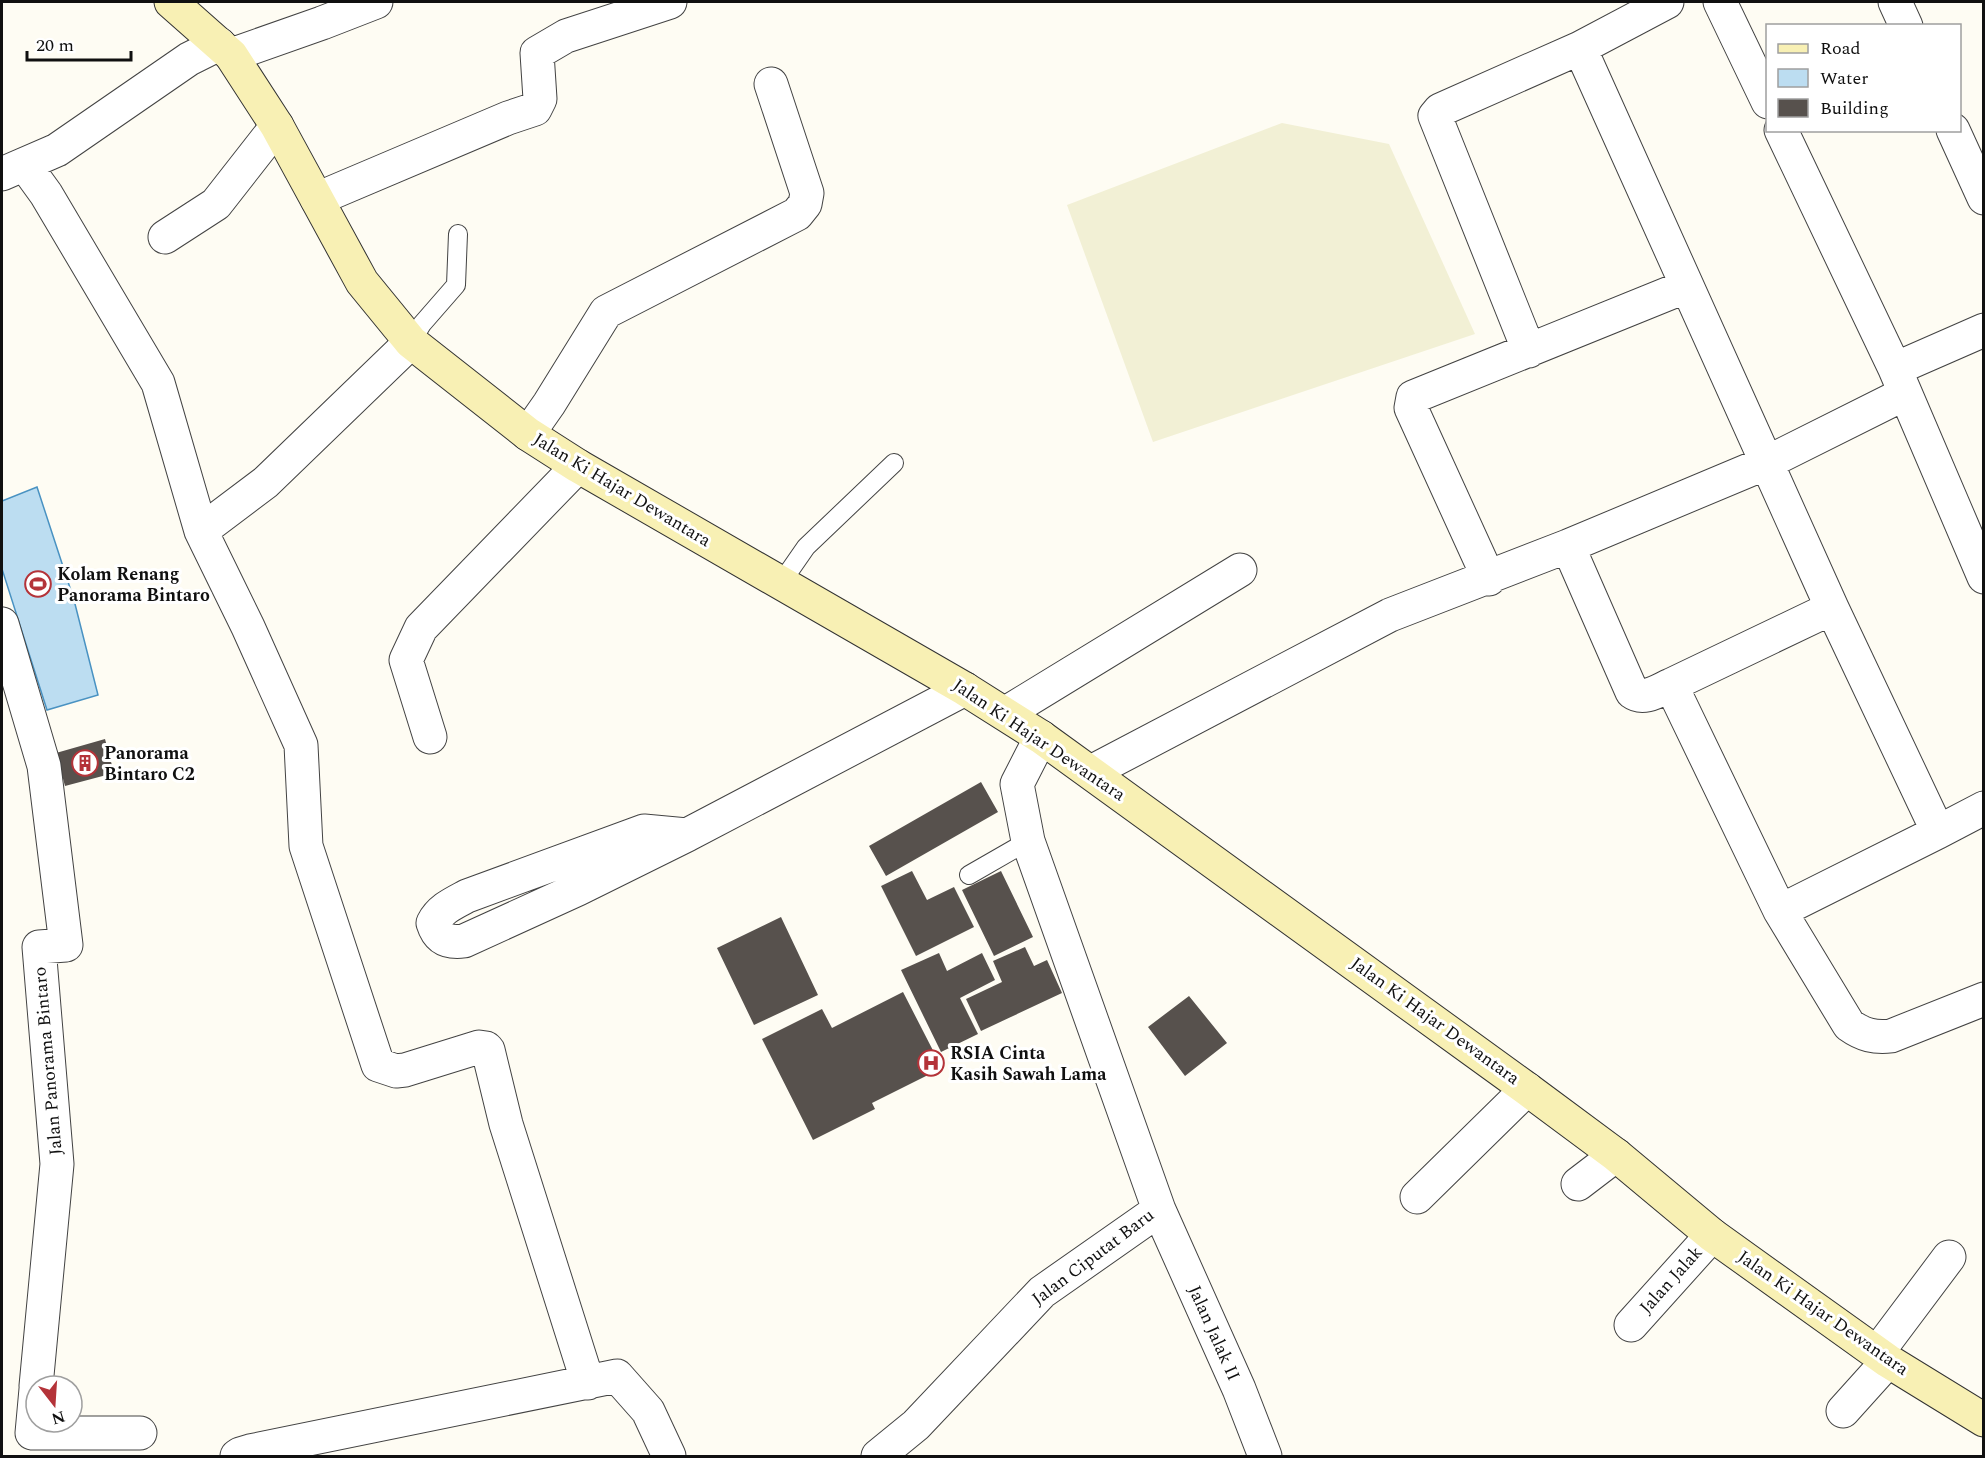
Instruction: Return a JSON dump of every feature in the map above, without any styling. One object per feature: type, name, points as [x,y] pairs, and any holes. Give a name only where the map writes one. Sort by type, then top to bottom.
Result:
[{"type":"main road","name":"Jalan Ki Hajar Dewantara","points":[[171,2],[225,50],[277,126],[362,282],[411,342],[528,434],[578,466],[1006,713],[1527,1089],[1616,1155],[1712,1235],[1882,1357],[1983,1420]]},
{"type":"street","points":[[376,2],[322,23],[189,59],[57,150],[13,169],[46,194],[158,383],[201,531],[248,627],[301,745],[306,846],[378,1065],[396,1071],[479,1047],[488,1050],[506,1124],[588,1383]]},
{"type":"street","points":[[317,199],[508,118],[535,110],[540,99],[537,53],[566,36],[670,2]]},
{"type":"street","points":[[1529,351],[1435,116],[1440,110],[1580,48],[1667,2]]},
{"type":"street","points":[[1720,2],[1766,100]]},
{"type":"street","points":[[1895,2],[1905,24]]},
{"type":"street","points":[[1580,48],[1832,608],[1938,832]]},
{"type":"street","points":[[528,434],[606,312],[797,214],[805,204],[807,193],[771,84]]},
{"type":"street","points":[[165,237],[216,204],[277,126]]},
{"type":"street","points":[[1782,132],[1899,381],[1983,577]]},
{"type":"street","points":[[1954,132],[1983,198]]},
{"type":"street","points":[[1489,579],[1411,408],[1413,397],[1687,286]]},
{"type":"street","points":[[1090,772],[1390,615],[1489,579],[1766,463],[1983,330]]},
{"type":"street","points":[[201,531],[266,482],[411,342]]},
{"type":"street","points":[[430,737],[406,660],[421,628],[578,466]]},
{"type":"street","points":[[1568,546],[1632,692],[1641,696],[1671,685],[1832,608]]},
{"type":"street","points":[[1006,713],[1240,570]]},
{"type":"street","name":"Jalan Panorama Bintaro","points":[[2,624],[44,766],[66,945],[39,947],[57,1164],[37,1374]]},
{"type":"street","points":[[1671,685],[1780,911],[1849,1025],[1858,1031],[1879,1037],[1891,1036],[1983,999]]},
{"type":"street","points":[[687,835],[644,831],[467,896],[451,904],[437,915],[433,923],[436,932],[443,939],[451,942],[464,941],[579,889],[687,835],[965,689]]},
{"type":"street","name":"Jalan Ciputat Baru","points":[[878,1456],[916,1425],[1042,1292],[1159,1210],[1028,841],[1017,784],[1041,737]]},
{"type":"street","points":[[1780,911],[1983,808]]},
{"type":"street","points":[[1417,1197],[1527,1089]]},
{"type":"street","points":[[1578,1184],[1616,1155]]},
{"type":"street","name":"Jalan Jalak II","points":[[1159,1210],[1239,1389],[1265,1456]]},
{"type":"street","name":"Jalan Jalak","points":[[1630,1325],[1712,1235]]},
{"type":"street","points":[[1843,1411],[1882,1357],[1948,1257]]},
{"type":"street","points":[[237,1456],[250,1451],[617,1376],[648,1411],[669,1456]]},
{"type":"street","name":"Jalan Panorama Bintaro","points":[[84,1433],[140,1433]]},
{"type":"lane","points":[[411,342],[456,285],[458,234]]},
{"type":"lane","points":[[781,583],[806,547],[894,463]]},
{"type":"lane","points":[[969,875],[1028,841]]},
{"type":"shaded area","points":[[1282,123],[1389,144],[1475,334],[1153,442],[1067,205]]},
{"type":"water","name":"Kolam Renang Panorama Bintaro","points":[[37,487],[74,600],[98,695],[47,710],[2,569],[2,501]]},
{"type":"building","name":"Panorama Bintaro C2","points":[[105,739],[114,773],[65,786],[56,753]]},
{"type":"building","points":[[981,782],[998,812],[886,876],[869,846]]},
{"type":"building","points":[[912,871],[927,900],[954,887],[974,927],[916,956],[881,886]]},
{"type":"building","points":[[1001,871],[1033,937],[994,956],[962,890]]},
{"type":"building","points":[[781,917],[818,995],[754,1025],[717,948]]},
{"type":"building","points":[[1025,947],[1034,966],[1047,960],[1062,993],[981,1031],[966,999],[1002,982],[993,961]]},
{"type":"building","points":[[939,953],[947,971],[982,953],[995,980],[960,998],[978,1034],[941,1052],[901,970]]},
{"type":"building","points":[[903,992],[942,1068],[872,1103],[875,1109],[813,1140],[762,1039],[822,1009],[832,1028]]},
{"type":"building","points":[[1189,996],[1227,1043],[1185,1076],[1148,1027]]},
{"type":"place","name":"Kolam Renang Panorama Bintaro","points":[[38,584]]},
{"type":"place","name":"Panorama Bintaro C2","points":[[85,763]]},
{"type":"place","name":"RSIA Cinta Kasih Sawah Lama","points":[[931,1063]]}]
